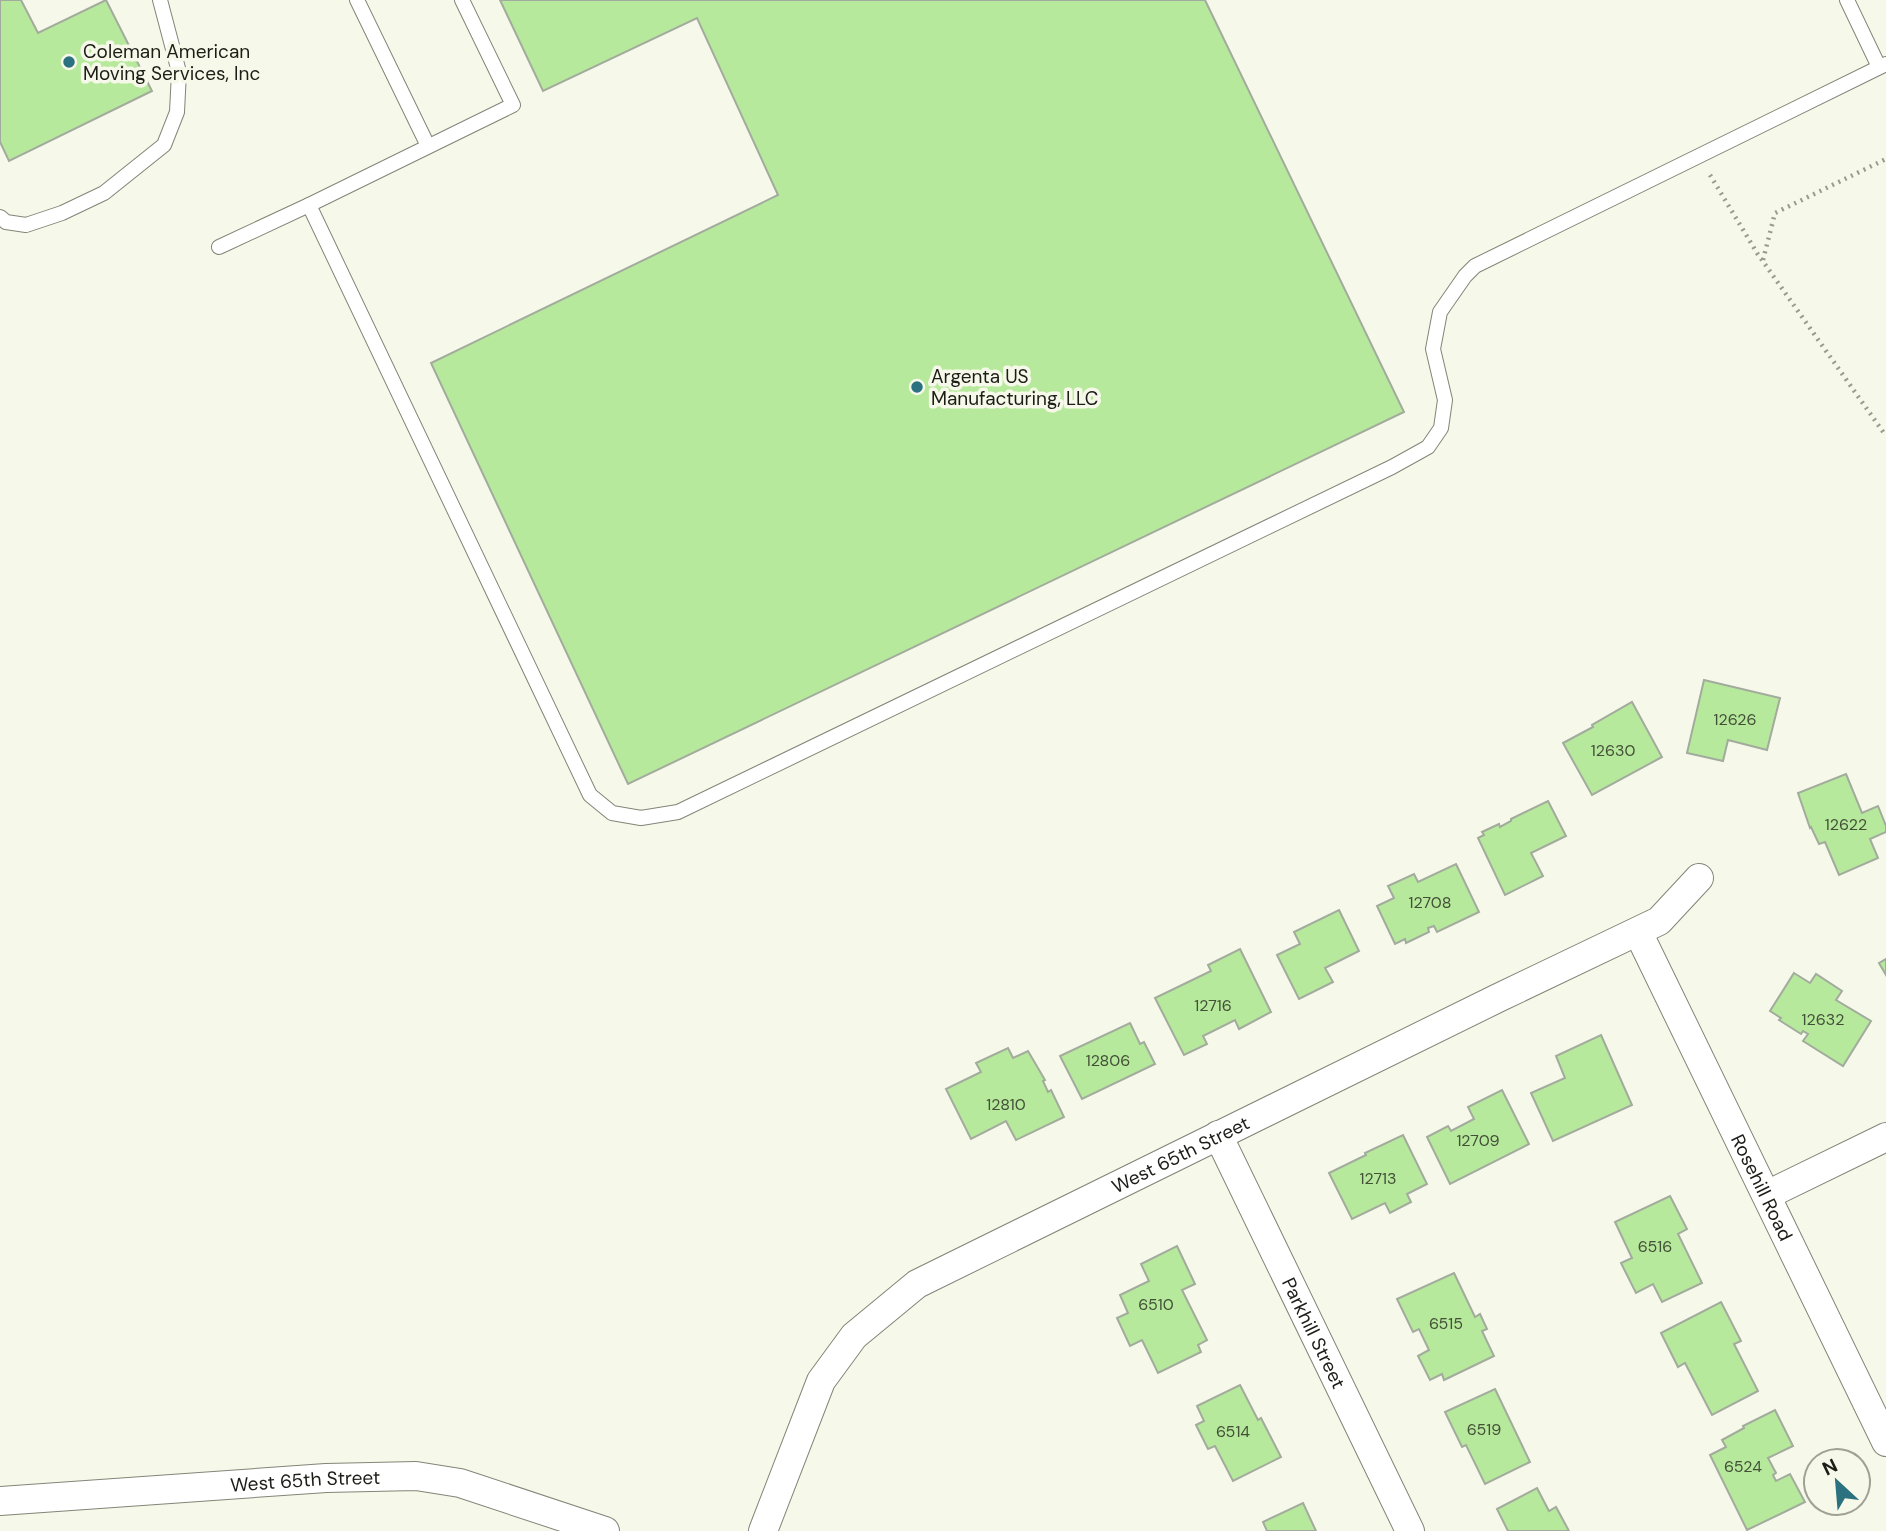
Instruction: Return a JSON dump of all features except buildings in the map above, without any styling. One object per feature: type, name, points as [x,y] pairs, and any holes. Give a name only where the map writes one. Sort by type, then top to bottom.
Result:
[{"type":"street","name":"West 65th Street","points":[[763,1531],[821,1381],[854,1336],[917,1284],[1566,964],[1638,932],[1659,921],[1699,878]]},
{"type":"street","name":"Rosehill Road","points":[[1638,932],[1886,1442]]},
{"type":"street","name":"Parkhill Street","points":[[1218,1135],[1410,1531]]},
{"type":"street","points":[[1766,1195],[1886,1137]]},
{"type":"street","name":"West 65th Street","points":[[0,1501],[326,1478],[416,1476],[460,1483],[605,1531]]},
{"type":"lane","points":[[0,217],[6,222],[26,225],[62,213],[104,193],[164,145],[177,112],[179,72],[160,0]]},
{"type":"lane","points":[[357,0],[428,146]]},
{"type":"lane","points":[[219,247],[513,105],[462,0]]},
{"type":"lane","points":[[309,205],[590,795],[612,813],[641,818],[678,812],[1392,467],[1428,447],[1441,428],[1445,400],[1433,349],[1440,312],[1465,276],[1475,266],[1883,66],[1847,0]]},
{"type":"path","points":[[1699,156],[1763,261],[1886,436]]},
{"type":"path","points":[[1763,261],[1775,213],[1886,159]]},
{"type":"place","name":"Coleman American Moving Services, Inc","points":[[69,62]]},
{"type":"place","name":"Argenta US Manufacturing, LLC","points":[[917,387]]}]
